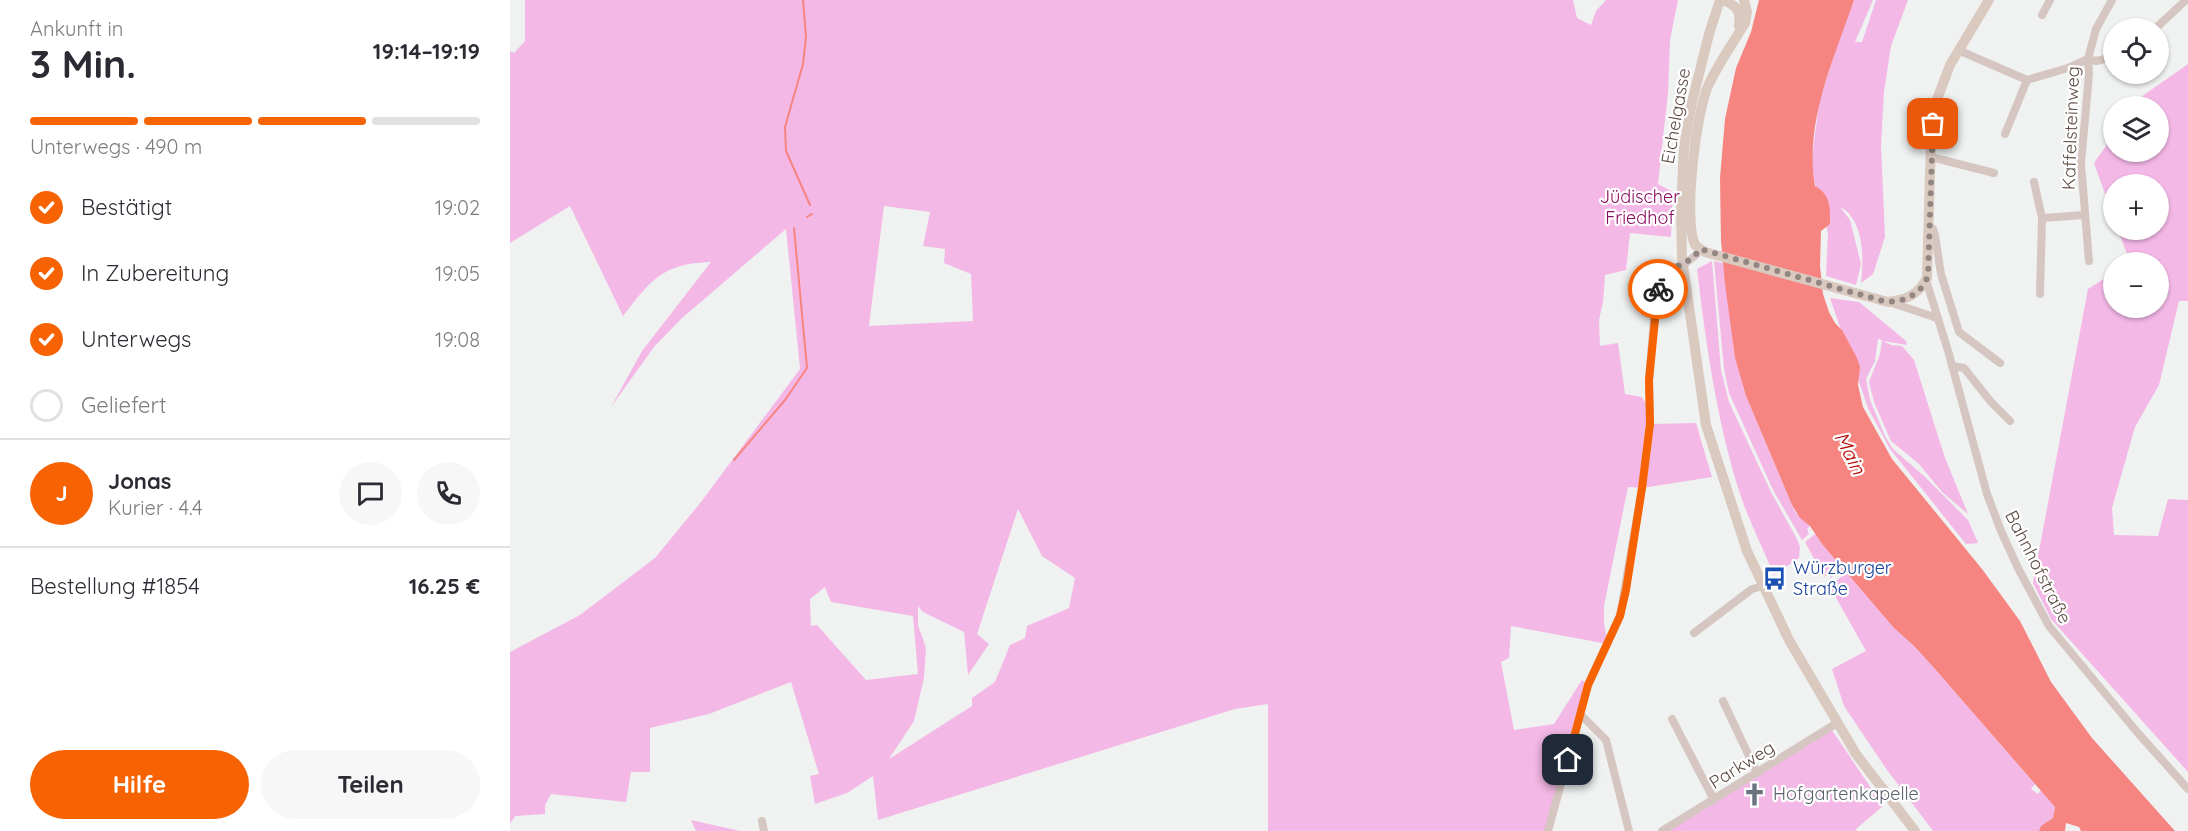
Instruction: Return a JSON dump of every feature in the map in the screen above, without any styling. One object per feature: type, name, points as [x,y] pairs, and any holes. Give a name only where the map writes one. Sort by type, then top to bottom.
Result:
[{"type":"main road","points":[[1722,0],[1735,5],[1739,11],[1738,34]]},
{"type":"main road","name":"Eichelgasse","points":[[1722,0],[1698,77],[1684,146],[1681,212],[1684,277],[1706,425],[1738,525],[1763,586]]},
{"type":"main road","points":[[1744,0],[1747,6],[1747,18],[1708,86],[1697,131],[1693,170],[1691,227],[1693,240],[1700,252],[1885,302],[1912,296],[1920,290],[1926,280],[1933,124],[1938,94],[1945,74],[1958,50],[1989,0]]},
{"type":"main road","points":[[1763,586],[1789,640],[1837,723],[1868,770],[1916,831]]},
{"type":"street","points":[[2042,15],[2050,0]]},
{"type":"street","name":"Kaffelsteinweg","points":[[2089,261],[2081,164],[2089,74],[2088,59],[2096,29],[2112,0]]},
{"type":"street","points":[[2167,18],[2186,0]]},
{"type":"street","points":[[1958,50],[2027,80],[2068,68],[2088,59],[2103,59]]},
{"type":"street","points":[[2005,134],[2027,80]]},
{"type":"street","points":[[1931,157],[1994,172]]},
{"type":"street","points":[[2034,182],[2042,218],[2040,294]]},
{"type":"street","points":[[2042,218],[2085,215]]},
{"type":"street","points":[[1929,226],[1935,235],[1941,274],[1959,332],[2000,363]]},
{"type":"street","points":[[1549,830],[1588,685],[1620,616],[1626,590],[1650,424],[1649,380],[1655,306],[1659,287],[1669,270],[1686,263],[1700,252]]},
{"type":"street","name":"Bahnhofstraße","points":[[1926,280],[1987,494],[2018,568],[2049,626],[2137,732],[2188,789]]},
{"type":"street","points":[[1885,302],[1936,318]]},
{"type":"street","points":[[1952,366],[1964,368],[1990,402],[2010,421]]},
{"type":"street","points":[[1694,633],[1752,589],[1763,586]]},
{"type":"street","points":[[1723,701],[1757,773]]},
{"type":"street","points":[[1581,715],[1606,740],[1629,831]]},
{"type":"street","points":[[1672,719],[1714,800]]},
{"type":"street","name":"Parkweg","points":[[1665,830],[1837,723]]},
{"type":"street","points":[[762,821],[764,831]]},
{"type":"green space","name":"Jüdischer Friedhof","points":[[525,0],[1573,0],[1577,18],[1591,25],[1596,11],[1606,0],[1678,0],[1670,40],[1668,93],[1658,184],[1673,192],[1671,237],[1630,233],[1626,270],[1605,275],[1599,320],[1600,346],[1618,343],[1625,394],[1642,397],[1650,411],[1650,424],[1696,423],[1712,477],[1642,488],[1628,487],[1604,606],[1608,644],[1511,626],[1509,658],[1501,662],[1514,730],[1554,724],[1582,680],[1588,685],[1548,831],[1268,831],[1268,704],[1235,709],[878,820],[873,776],[847,793],[815,804],[810,776],[819,774],[791,682],[709,714],[650,728],[650,772],[631,772],[626,802],[551,794],[545,805],[545,814],[515,816],[510,824],[510,652],[580,615],[655,558],[701,502],[800,369],[786,229],[681,319],[654,347],[611,407],[642,351],[711,262],[681,266],[659,276],[641,293],[623,316],[570,206],[510,243],[510,51],[514,53],[525,41]],"holes":[[[884,206],[930,212],[923,246],[945,249],[944,263],[971,274],[973,321],[869,326]],[[1018,509],[1042,556],[1075,578],[1069,608],[1027,626],[1025,638],[1010,645],[995,682],[972,698],[972,706],[889,759],[914,721],[924,678],[926,648],[918,625],[918,606],[923,612],[964,632],[968,675],[989,644],[977,634]],[[825,587],[831,602],[913,616],[918,674],[866,680],[817,625],[811,626],[810,599]]]},
{"type":"green space","points":[[1851,0],[1873,0],[1855,42],[1862,42],[1876,0],[1908,0],[1891,46],[1884,92],[1881,145],[1885,237],[1873,274],[1861,283],[1862,251],[1861,240],[1854,220],[1840,207],[1850,220],[1861,264],[1856,285],[1826,276],[1828,233],[1814,179],[1812,158],[1819,103]]},
{"type":"green space","points":[[2188,64],[2188,301],[2179,301],[2159,385],[2135,427],[2112,508],[2114,535],[2158,536],[2168,499],[2188,500],[2188,772],[2051,619],[2033,583],[2088,289],[2103,279],[2103,318],[2169,318],[2169,252],[2126,252],[2122,240],[2169,240],[2169,174],[2103,174],[2103,188],[2094,163],[2103,150],[2103,162],[2169,162],[2169,96],[2142,96],[2160,84],[2169,84],[2169,77]]},
{"type":"green space","points":[[1712,261],[1721,370],[1729,402],[1771,492],[1800,547],[1799,558],[1774,575],[1745,508],[1721,421],[1697,269]]},
{"type":"green space","points":[[1714,261],[1723,263],[1735,358],[1746,396],[1792,505],[1796,513],[1810,526],[1807,529],[1809,534],[1802,540],[1773,490],[1729,393],[1724,369]]},
{"type":"green space","points":[[1830,298],[1859,302],[1906,341],[1907,345],[1883,341],[1891,345],[1902,346],[1914,360],[1945,458],[1968,514],[1942,492],[1919,464],[1891,441],[1874,402],[1869,382],[1880,354],[1882,340],[1878,339],[1875,361],[1866,379],[1870,400],[1893,449],[1968,520],[1978,543],[1966,544],[1890,449],[1868,408]]},
{"type":"green space","points":[[1815,534],[1894,628],[1935,669],[2035,784],[2031,789],[2038,794],[2041,790],[2055,807],[2053,818],[2039,831],[1933,831],[1887,770],[1844,706],[1832,669],[1866,651],[1830,587],[1844,574],[1840,570],[1831,578],[1828,574],[1824,577],[1805,542]]},
{"type":"green space","points":[[1832,730],[1883,806],[1856,829],[1857,831],[1666,831]]},
{"type":"green space","points":[[691,820],[740,831],[696,831]]},
{"type":"water","name":"Main","points":[[1759,0],[1854,0],[1823,91],[1817,115],[1813,162],[1815,186],[1827,197],[1830,212],[1830,224],[1821,231],[1820,266],[1823,294],[1829,312],[1857,358],[1860,367],[1858,385],[1863,407],[1892,459],[1982,569],[2020,621],[2051,682],[2092,738],[2175,831],[2081,831],[2079,827],[2066,823],[2065,831],[2039,831],[2041,826],[2053,818],[2055,807],[1935,669],[1894,628],[1822,544],[1810,526],[1800,518],[1792,505],[1746,396],[1735,358],[1721,241],[1720,178],[1725,119],[1736,68],[1751,32]]},
{"type":"waterway","points":[[803,0],[806,37],[803,64],[785,127],[786,151],[810,205]]},
{"type":"waterway","points":[[807,217],[812,214]]},
{"type":"waterway","points":[[734,460],[785,400],[807,368],[794,228]]},
{"type":"way so far","points":[[1658,289],[1669,270],[1686,263],[1700,249],[1883,301],[1901,300],[1912,296],[1920,290],[1928,275],[1933,124]]},
{"type":"place","name":"Würzburger Straße","points":[[1775,578]]},
{"type":"place","name":"Hofgartenkapelle","points":[[1755,794]]},
{"type":"route","points":[[1568,760],[1588,685],[1620,616],[1626,590],[1650,424],[1649,380],[1658,289]]}]
